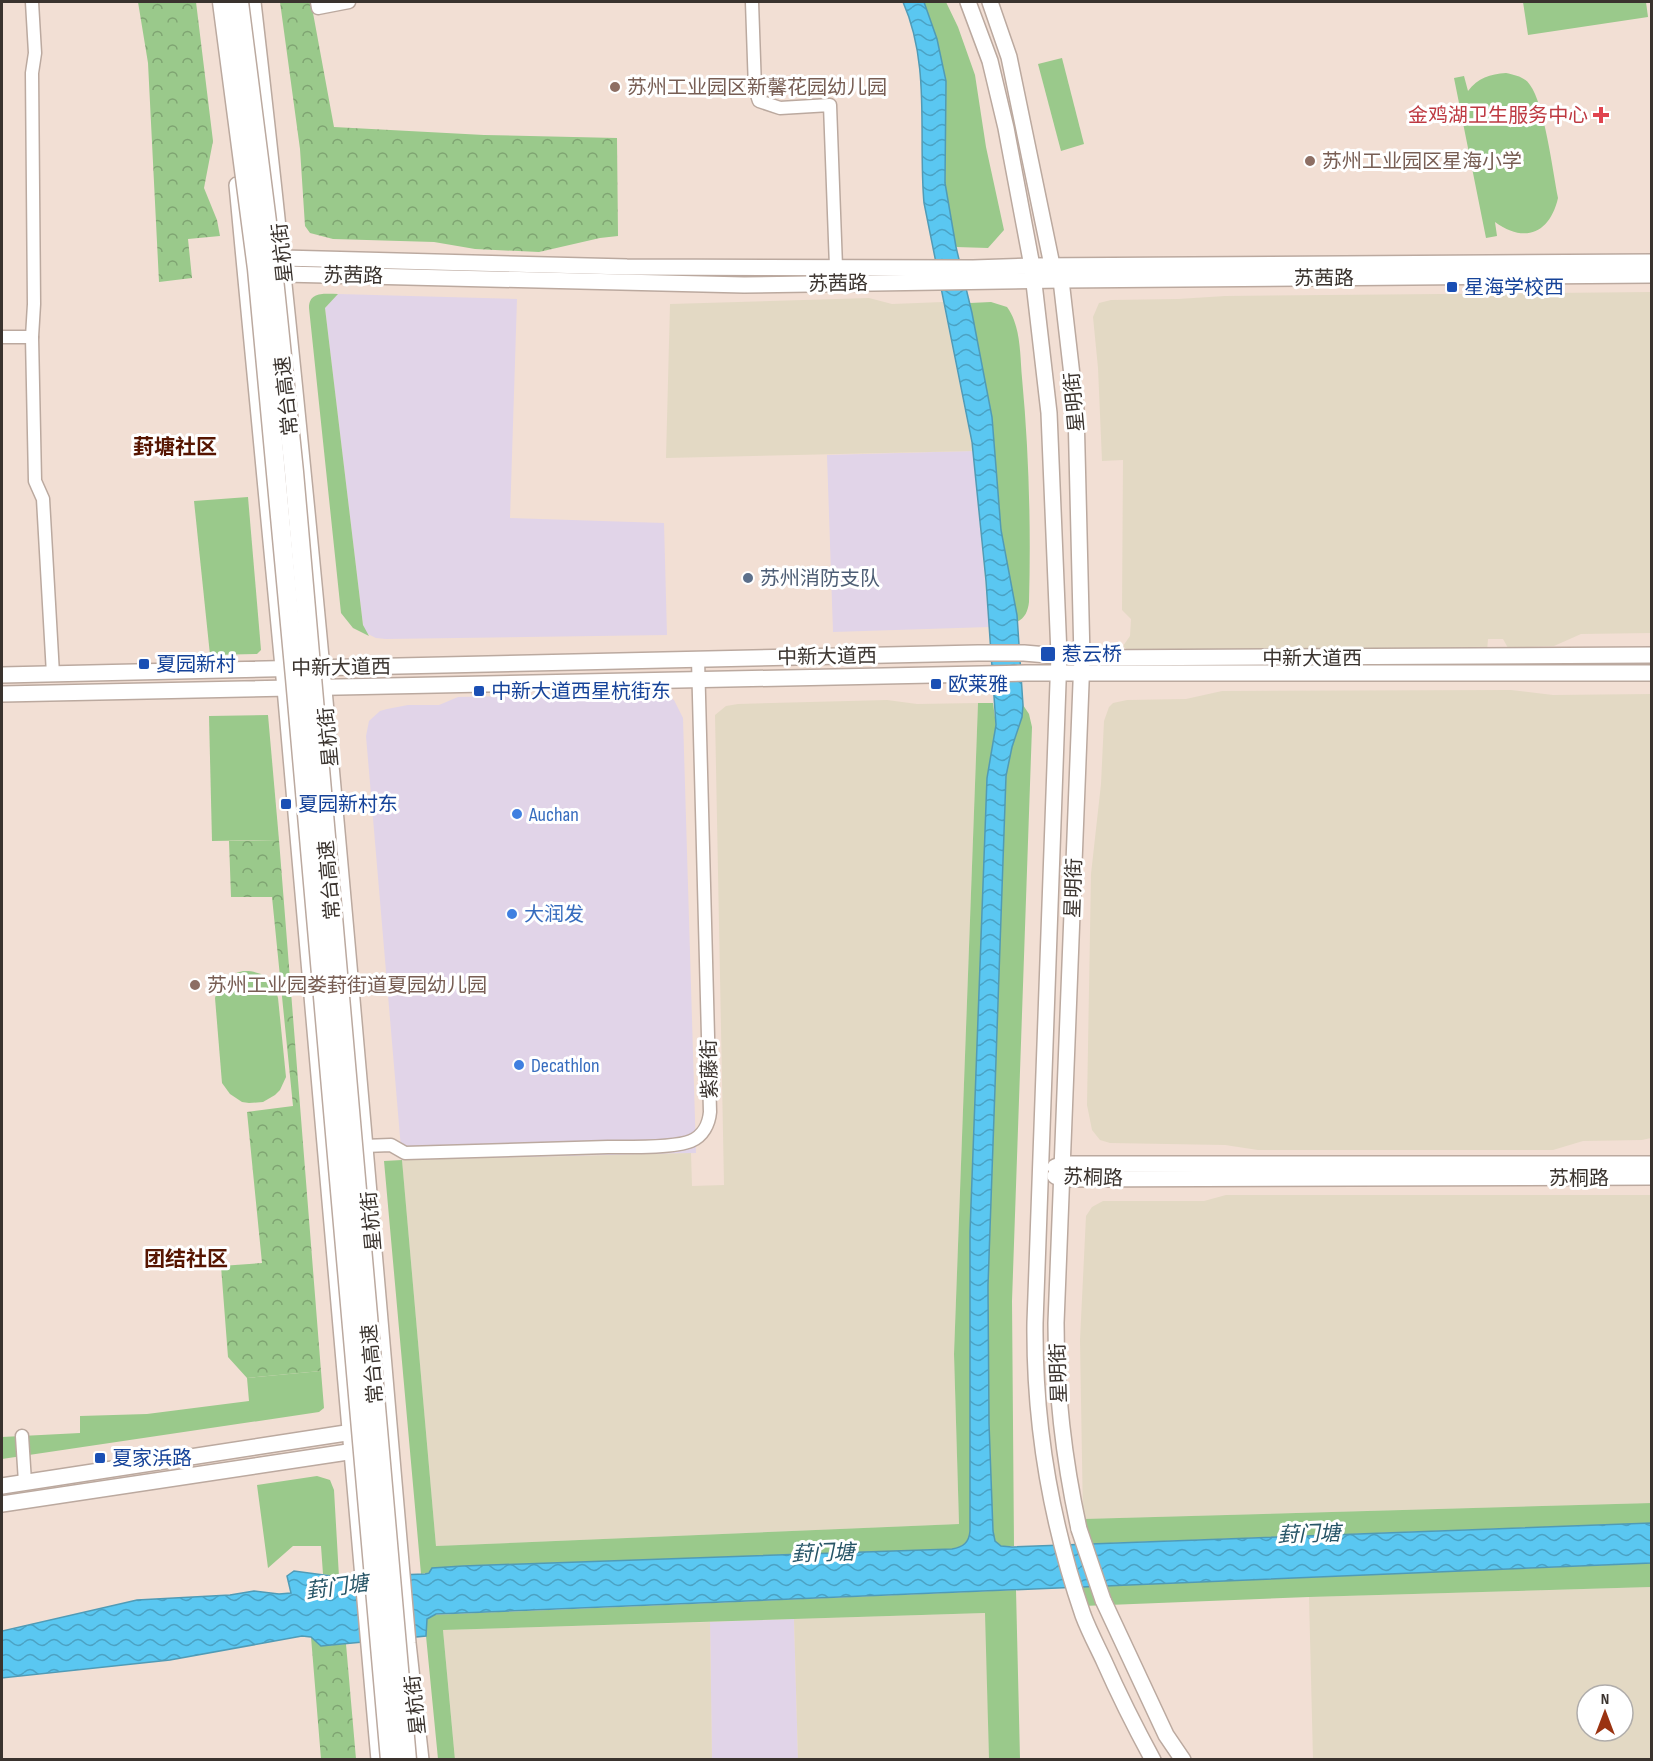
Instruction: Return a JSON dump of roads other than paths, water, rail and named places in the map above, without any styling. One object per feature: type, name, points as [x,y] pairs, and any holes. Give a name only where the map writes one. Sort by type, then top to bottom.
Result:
[{"type":"highway","name":"常台高速","points":[[220,2],[257,269],[390,1760]]},
{"type":"highway","name":"常台高速","points":[[239,2],[273,269],[293,461],[407,1760]]},
{"type":"main road","name":"星杭街","points":[[220,2],[285,688],[379,1760]]},
{"type":"main road","name":"星杭街","points":[[253,2],[283,258],[323,668],[390,1445],[421,1760]]},
{"type":"main road","name":"星明街","points":[[968,2],[990,61],[1006,128],[1033,273],[1049,413],[1059,656],[1040,1171],[1035,1366],[1038,1422],[1052,1511],[1083,1616],[1131,1720],[1153,1760]]},
{"type":"main road","name":"星明街","points":[[990,2],[1009,57],[1052,265],[1061,280],[1076,410],[1081,665],[1056,1323],[1056,1377],[1060,1424],[1079,1529],[1103,1600],[1166,1735],[1183,1760]]},
{"type":"main road","name":"苏茜路","points":[[245,264],[283,258],[627,267],[836,267],[926,275]]},
{"type":"main road","name":"苏茜路","points":[[1033,273],[1052,265],[1652,262]]},
{"type":"main road","name":"苏茜路","points":[[245,264],[284,274],[744,285],[926,275],[1033,273],[1061,280],[1652,275]]},
{"type":"main road","points":[[266,492],[288,512],[302,668],[324,687]]},
{"type":"main road","name":"中新大道西","points":[[2,675],[978,653],[1059,656],[1081,665],[1317,674],[1652,673]]},
{"type":"main road","name":"中新大道西","points":[[2,694],[1026,673],[1058,672],[1081,665],[1652,656]]},
{"type":"main road","points":[[283,669],[303,688],[315,810],[337,841]]},
{"type":"main road","name":"苏桐路","points":[[1062,1172],[1652,1164]]},
{"type":"main road","name":"苏桐路","points":[[1040,1171],[1652,1177]]},
{"type":"main road","points":[[2,1486],[389,1426]]},
{"type":"main road","points":[[2,1504],[390,1445]]},
{"type":"main road","points":[[130,1466],[133,1484]]},
{"type":"street","points":[[32,2],[35,52],[32,73],[34,304],[32,337],[35,480],[43,499],[53,674]]},
{"type":"street","points":[[317,2],[318,8],[350,2]]},
{"type":"street","points":[[752,2],[755,89],[759,101],[780,108],[830,105],[836,267]]},
{"type":"street","points":[[2,337],[32,337]]},
{"type":"street","name":"紫藤街","points":[[364,1146],[391,1145],[405,1153],[622,1147],[683,1143],[695,1139],[704,1132],[709,1122],[710,1112],[698,659]]},
{"type":"street","points":[[22,1436],[25,1482]]},
{"type":"water","name":"葑门塘","points":[[903,2],[924,2],[937,39],[946,81],[945,183],[956,247],[972,313],[992,417],[1001,530],[1017,615],[1023,705],[1022,717],[1006,776],[988,1286],[989,1423],[995,1541],[1001,1546],[1012,1547],[1651,1523],[1651,1563],[436,1614],[427,1619],[426,1636],[321,1646],[311,1637],[302,1636],[170,1660],[2,1678],[2,1631],[137,1600],[230,1595],[254,1591],[291,1593],[287,1576],[294,1571],[339,1577],[425,1574],[429,1573],[432,1568],[463,1566],[952,1549],[962,1546],[967,1541],[970,1531],[970,1232],[987,778],[996,725],[986,581],[972,442],[924,203],[920,76],[912,26]]},
{"type":"place","name":"苏州工业园区新馨花园幼儿园","points":[[615,87]]},
{"type":"place","name":"金鸡湖卫生服务中心","points":[[1601,115]]},
{"type":"place","name":"苏州工业园区星海小学","points":[[1310,161]]},
{"type":"place","name":"星海学校西","points":[[1452,287]]},
{"type":"place","name":"苏州消防支队","points":[[748,578]]},
{"type":"place","name":"惹云桥","points":[[1048,654]]},
{"type":"place","name":"夏园新村","points":[[144,664]]},
{"type":"place","name":"欧莱雅","points":[[936,684]]},
{"type":"place","name":"中新大道西星杭街东","points":[[479,691]]},
{"type":"place","name":"夏园新村东","points":[[286,804]]},
{"type":"place","name":"Auchan","points":[[517,814]]},
{"type":"place","name":"大润发","points":[[512,914]]},
{"type":"place","name":"苏州工业园娄葑街道夏园幼儿园","points":[[195,985]]},
{"type":"place","name":"Decathlon","points":[[519,1065]]},
{"type":"place","name":"夏家浜路","points":[[100,1458]]},
{"type":"district","name":"葑塘社区","points":[[175,447]]},
{"type":"district","name":"团结社区","points":[[186,1259]]}]
